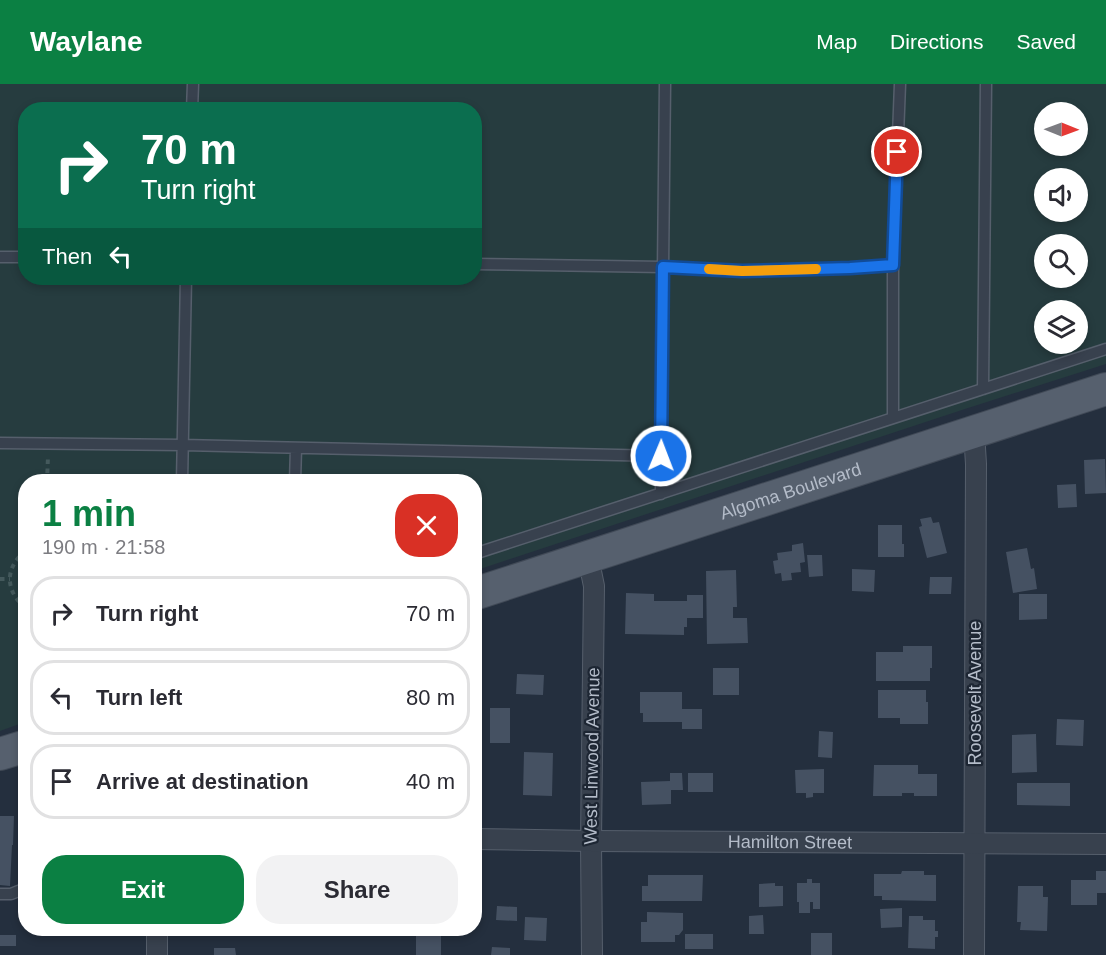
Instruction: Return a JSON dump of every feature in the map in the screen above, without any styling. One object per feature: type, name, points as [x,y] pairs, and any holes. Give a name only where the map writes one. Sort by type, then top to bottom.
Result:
[{"type":"main road","name":"Algoma Boulevard","points":[[482,591],[1106,389]]},
{"type":"street","name":"Roosevelt Avenue","points":[[974,432],[976,464],[974,955]]},
{"type":"street","name":"West Linwood Avenue","points":[[588,557],[594,586],[592,955]]},
{"type":"street","name":"Hamilton Street","points":[[482,839],[1106,843]]},
{"type":"street","points":[[157,936],[157,955]]},
{"type":"lane","points":[[192,102],[193,84]]},
{"type":"lane","points":[[661,494],[665,84]]},
{"type":"lane","points":[[894,418],[893,265],[900,84]]},
{"type":"lane","points":[[983,389],[986,84]]},
{"type":"lane","points":[[0,257],[18,257]]},
{"type":"lane","points":[[482,264],[663,267],[742,271],[893,265]]},
{"type":"lane","points":[[182,474],[186,285]]},
{"type":"lane","points":[[482,552],[1106,349]]},
{"type":"lane","points":[[0,443],[661,456]]},
{"type":"lane","points":[[295,474],[296,448]]},
{"type":"lane","points":[[0,894],[18,891]]},
{"type":"path","points":[[47,474],[48,444]]},
{"type":"path","points":[[18,559],[10,571],[12,593],[18,602]]},
{"type":"path","points":[[0,579],[10,579]]},
{"type":"green space","points":[[0,84],[1106,84],[1106,364],[482,568],[482,474],[18,474],[18,725],[0,731]]},
{"type":"building","points":[[1105,459],[1106,493],[1085,494],[1084,460]]},
{"type":"building","points":[[1076,484],[1077,507],[1058,508],[1057,485]]},
{"type":"building","points":[[931,517],[933,523],[939,522],[947,553],[927,558],[919,527],[922,526],[920,519]]},
{"type":"building","points":[[878,525],[902,525],[904,557],[878,557]]},
{"type":"building","points":[[803,543],[805,562],[800,563],[801,572],[791,573],[792,580],[782,581],[781,573],[775,574],[773,561],[778,560],[777,553],[792,551],[792,545]]},
{"type":"building","points":[[1027,548],[1031,569],[1034,568],[1037,589],[1013,593],[1006,552]]},
{"type":"building","points":[[807,555],[822,555],[823,576],[809,577]]},
{"type":"building","points":[[852,569],[875,570],[874,592],[852,591]]},
{"type":"building","points":[[736,570],[737,607],[733,607],[733,618],[747,618],[748,643],[707,644],[706,571]]},
{"type":"building","points":[[930,577],[952,577],[951,594],[929,594]]},
{"type":"building","points":[[626,593],[654,594],[654,601],[687,601],[687,595],[703,595],[703,618],[687,618],[684,635],[625,634]]},
{"type":"building","points":[[1019,594],[1047,594],[1047,619],[1019,620]]},
{"type":"building","points":[[903,646],[932,646],[930,681],[876,681],[876,652],[903,652]]},
{"type":"building","points":[[713,668],[739,668],[739,695],[713,695]]},
{"type":"building","points":[[517,674],[544,675],[543,695],[516,694]]},
{"type":"building","points":[[878,690],[926,690],[928,724],[900,724],[900,718],[878,718]]},
{"type":"building","points":[[640,692],[682,692],[682,709],[702,709],[702,729],[682,729],[682,722],[643,722],[643,713],[640,713]]},
{"type":"building","points":[[490,708],[510,708],[510,743],[490,743]]},
{"type":"building","points":[[1057,719],[1084,720],[1083,746],[1056,745]]},
{"type":"building","points":[[819,731],[833,732],[832,758],[818,757]]},
{"type":"building","points":[[1036,734],[1037,772],[1012,773],[1012,735]]},
{"type":"building","points":[[524,752],[553,753],[552,796],[523,795]]},
{"type":"building","points":[[874,765],[918,765],[918,774],[937,774],[937,796],[914,796],[914,793],[902,793],[902,796],[873,796]]},
{"type":"building","points":[[824,769],[824,793],[813,793],[813,797],[806,798],[806,793],[796,793],[795,770]]},
{"type":"building","points":[[670,773],[682,773],[683,790],[671,790],[671,804],[642,805],[641,782],[670,781]]},
{"type":"building","points":[[688,773],[713,773],[713,792],[688,792]]},
{"type":"building","points":[[1017,783],[1070,783],[1070,806],[1017,805]]},
{"type":"building","points":[[0,816],[14,816],[10,886],[0,885]]},
{"type":"building","points":[[902,871],[924,871],[924,875],[936,875],[936,901],[882,900],[882,896],[874,896],[874,874],[901,874]]},
{"type":"building","points":[[1096,871],[1106,871],[1106,893],[1097,893],[1097,905],[1071,905],[1071,880],[1096,880]]},
{"type":"building","points":[[648,875],[703,875],[702,901],[642,901],[642,886],[648,886]]},
{"type":"building","points":[[807,879],[812,879],[812,883],[820,883],[820,909],[813,909],[813,902],[810,902],[810,913],[799,913],[797,883],[807,883]]},
{"type":"building","points":[[775,883],[775,886],[783,886],[783,906],[759,907],[759,884]]},
{"type":"building","points":[[1018,886],[1043,886],[1043,897],[1048,897],[1047,931],[1020,930],[1021,922],[1017,922]]},
{"type":"building","points":[[497,906],[517,907],[517,921],[496,920]]},
{"type":"building","points":[[902,908],[902,927],[881,928],[880,909]]},
{"type":"building","points":[[647,912],[683,913],[683,930],[679,935],[675,935],[675,942],[641,942],[641,922],[647,922]]},
{"type":"building","points":[[763,915],[764,934],[749,934],[749,916]]},
{"type":"building","points":[[909,916],[923,916],[923,920],[935,920],[935,931],[938,931],[938,937],[935,937],[935,949],[908,948]]},
{"type":"building","points":[[525,917],[547,918],[546,941],[524,940]]},
{"type":"building","points":[[811,933],[832,933],[832,955],[811,955]]},
{"type":"building","points":[[685,934],[713,934],[713,949],[685,949]]},
{"type":"building","points":[[0,935],[16,935],[16,946],[0,946]]},
{"type":"building","points":[[416,936],[441,936],[441,955],[416,955]]},
{"type":"building","points":[[492,947],[510,948],[510,955],[491,955]]},
{"type":"building","points":[[214,948],[235,948],[236,955],[214,955]]},
{"type":"slow traffic","points":[[709,269],[742,271],[816,269]]},
{"type":"route","points":[[661,456],[663,267],[742,271],[893,265],[897,152]]}]
